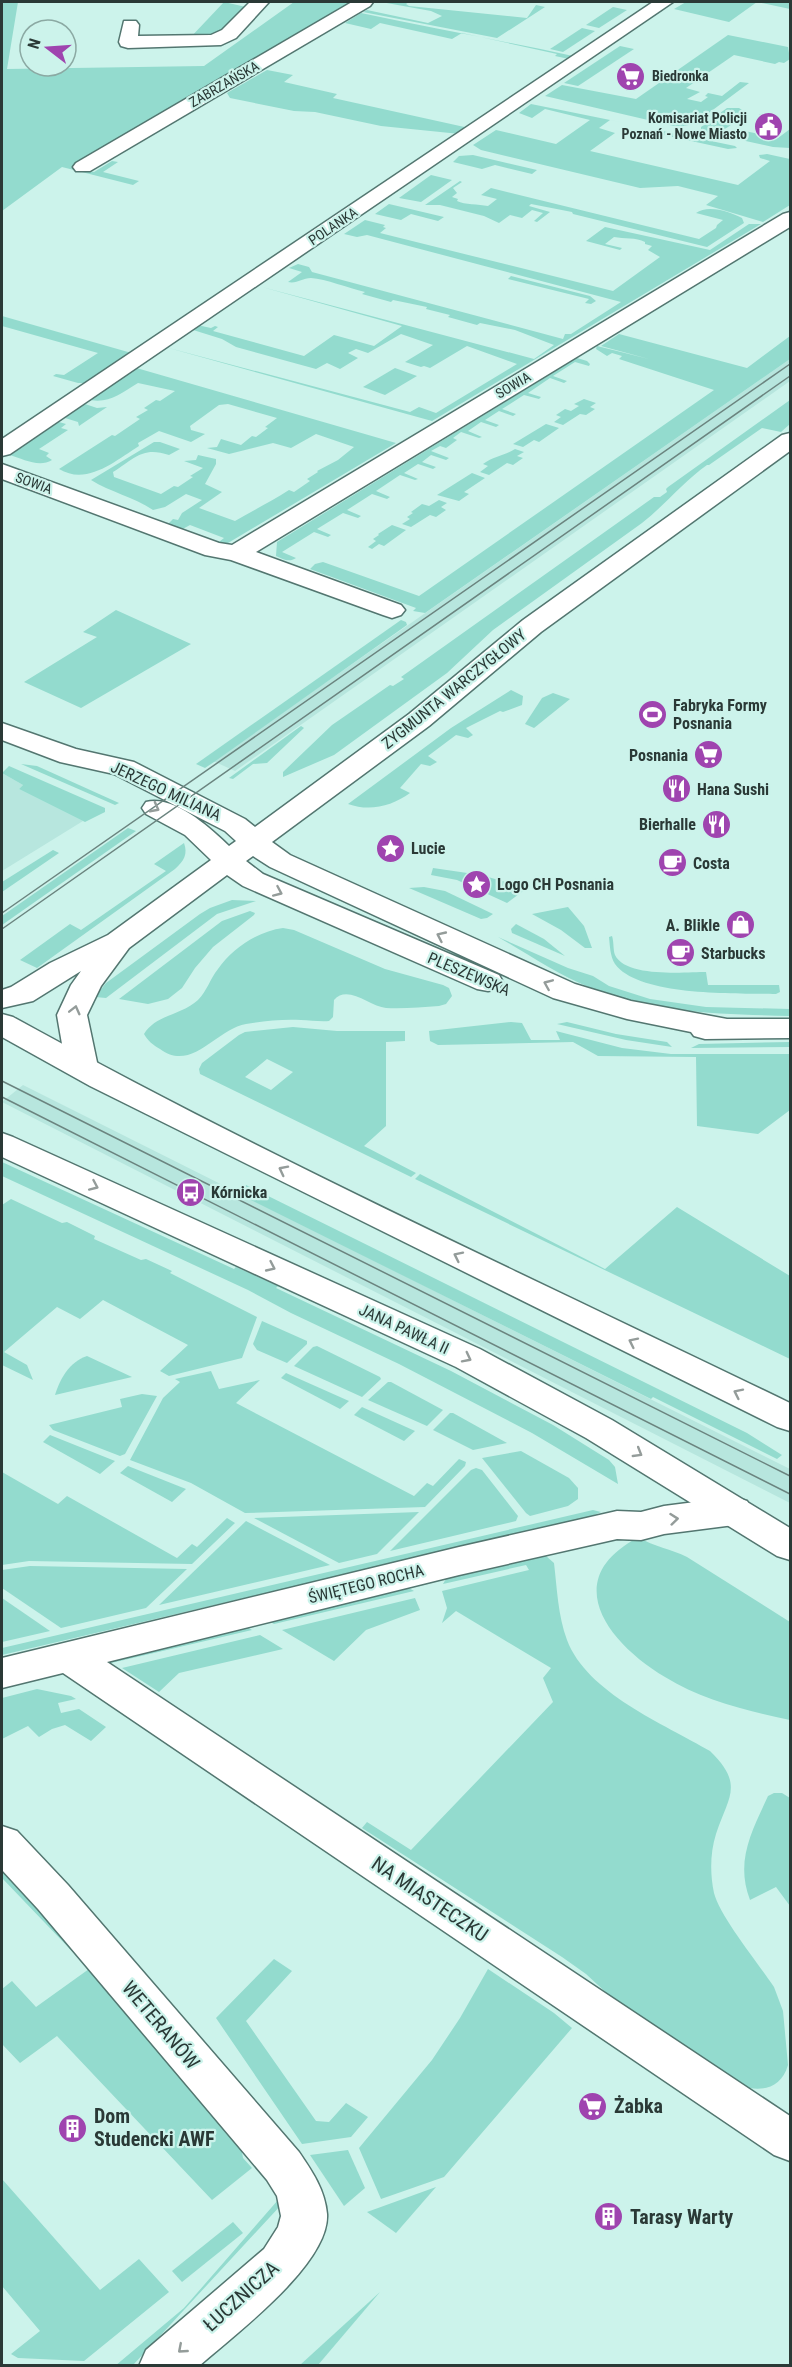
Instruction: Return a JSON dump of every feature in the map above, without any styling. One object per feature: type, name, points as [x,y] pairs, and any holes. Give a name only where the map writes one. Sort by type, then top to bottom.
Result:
[{"type":"street","points":[[130,25],[128,42],[214,41],[229,34],[253,2]]},
{"type":"street","name":"ZABRZAŃSKA","points":[[83,167],[364,2]]},
{"type":"street","name":"POLANKA","points":[[2,449],[664,2]]},
{"type":"street","name":"SOWIA","points":[[236,553],[790,218]]},
{"type":"street","name":"ZYGMUNTA WARCZYGŁOWY","points":[[2,999],[22,994],[61,969],[119,941],[419,720],[532,626],[790,440]]},
{"type":"street","name":"SOWIA","points":[[2,471],[214,550],[236,553],[392,610]]},
{"type":"street","name":"JERZEGO MILIANA","points":[[2,731],[70,756],[124,768],[216,814],[235,825],[254,842]]},
{"type":"street","name":"JERZEGO MILIANA","points":[[70,756],[105,782],[195,829],[229,861]]},
{"type":"street","name":"PLESZEWSKA","points":[[254,842],[280,861],[564,991],[627,1010],[727,1029]]},
{"type":"street","name":"PLESZEWSKA","points":[[229,861],[239,871],[262,885],[548,1007],[602,1022],[648,1030],[790,1029]]},
{"type":"street","name":"ZYGMUNTA WARCZYGŁOWY","points":[[82,1067],[72,1016],[86,985],[119,941]]},
{"type":"street","points":[[2,1024],[101,1079],[790,1418]]},
{"type":"street","name":"JANA PAWŁA II","points":[[2,1144],[468,1358],[599,1429],[790,1546]]},
{"type":"street","name":"ŚWIĘTEGO ROCHA","points":[[2,1673],[459,1561],[617,1525],[641,1526],[664,1520],[734,1511]]},
{"type":"street","name":"NA MIASTECZKU","points":[[69,1657],[790,2141]]},
{"type":"street","name":"WETERANÓW","points":[[2,1843],[53,1897],[283,2166],[299,2190],[304,2216]]},
{"type":"street","name":"ŁUCZNICZA","points":[[163,2366],[280,2264],[299,2235],[304,2216]]},
{"type":"shaded area","points":[[790,359],[790,381],[235,771],[213,761]]},
{"type":"shaded area","points":[[2,773],[23,785],[19,789],[83,821],[2,871]]},
{"type":"shaded area","points":[[23,1085],[790,1469],[790,1503],[2,1102]]},
{"type":"green space","points":[[2,2],[18,2],[7,69],[18,69],[18,78],[78,78],[78,68],[204,66],[294,2],[356,2],[73,168],[94,172],[112,161],[118,162],[103,172],[139,181],[133,185],[62,167],[2,211]]},
{"type":"green space","points":[[224,2],[246,7],[223,34],[189,39]]},
{"type":"green space","points":[[381,2],[409,2],[406,4],[409,6],[527,18],[536,5],[545,7],[497,38],[363,12],[367,10],[428,23],[442,16],[431,11]]},
{"type":"green space","points":[[686,2],[757,2],[729,22],[674,9]]},
{"type":"green space","points":[[757,2],[790,2],[790,9]]},
{"type":"green space","points":[[613,7],[627,10],[599,28],[586,25]]},
{"type":"green space","points":[[361,13],[461,33],[452,39],[380,23],[371,29],[345,23]]},
{"type":"green space","points":[[582,28],[595,31],[563,52],[550,49]]},
{"type":"green space","points":[[728,35],[788,47],[790,59],[784,63],[775,64],[734,55],[686,88],[700,92],[687,99],[701,102],[708,97],[705,96],[708,93],[722,96],[740,82],[749,83],[694,124],[678,127],[545,96],[562,85],[636,99]]},
{"type":"green space","points":[[481,37],[573,56],[569,59],[555,56],[557,54]]},
{"type":"green space","points":[[620,46],[634,49],[578,86],[564,83]]},
{"type":"green space","points":[[267,70],[293,75],[284,82],[337,94],[333,98],[469,128],[460,134],[381,126],[230,98],[227,93]]},
{"type":"green space","points":[[531,104],[625,123],[610,120],[599,128],[615,133],[590,151],[738,185],[770,161],[760,158],[759,155],[767,154],[790,159],[790,205],[763,222],[706,205],[718,196],[678,186],[640,188],[481,150],[473,145],[496,130],[556,144],[590,120],[545,109],[532,118],[519,113]]},
{"type":"green space","points":[[727,108],[739,108],[745,112],[725,129],[713,133],[701,130],[701,127]]},
{"type":"green space","points":[[735,129],[778,138],[790,129],[790,148],[773,147],[732,138],[728,135]]},
{"type":"green space","points":[[658,130],[737,148],[728,149],[659,134],[656,132]]},
{"type":"green space","points":[[473,155],[537,170],[532,174],[495,165],[482,169],[453,162],[459,156]]},
{"type":"green space","points":[[431,175],[452,180],[421,202],[399,198]]},
{"type":"green space","points":[[460,181],[462,182],[453,188],[457,193],[452,197],[464,203],[488,206],[497,199],[481,195],[491,188],[699,239],[716,228],[723,220],[696,213],[701,210],[726,211],[742,218],[744,223],[707,247],[572,212],[531,204],[529,206],[550,212],[537,222],[534,221],[543,213],[532,210],[522,218],[510,215],[499,223],[484,216],[440,205],[425,205]]},
{"type":"green space","points":[[389,204],[444,217],[438,221],[411,214],[401,220],[375,214]]},
{"type":"green space","points":[[365,220],[385,225],[383,227],[386,228],[380,233],[613,291],[660,257],[648,250],[652,246],[638,239],[614,237],[605,244],[622,248],[620,250],[586,241],[605,227],[710,250],[749,224],[761,224],[432,421],[165,347],[410,412],[419,407],[436,413],[517,364],[467,346],[430,368],[421,367],[405,362],[433,345],[401,334],[368,353],[356,349],[348,353],[358,358],[340,369],[327,363],[316,369],[236,347],[222,339],[190,329],[197,325],[211,328],[215,326],[218,327],[213,331],[304,356],[334,335],[374,346],[402,326],[262,287],[534,359],[554,345],[515,330],[480,323],[477,325],[448,317],[450,315],[426,309],[427,307],[393,300],[391,302],[323,280],[311,278],[288,282],[302,272],[289,268],[298,264],[309,267],[312,272],[563,339],[565,334],[571,334],[621,302],[367,235],[357,237],[344,234]]},
{"type":"green space","points":[[511,276],[590,296],[596,301],[591,304],[585,303],[589,299],[508,279]]},
{"type":"green space","points":[[2,316],[131,353],[84,383],[53,376],[64,375],[98,353],[2,326]]},
{"type":"green space","points":[[619,334],[747,368],[790,336],[790,359],[425,613],[413,611],[416,608],[310,569],[315,564],[323,562],[419,596],[714,390],[619,359],[622,356],[612,353],[607,356],[596,349],[597,346],[649,359],[601,346]]},
{"type":"green space","points":[[577,358],[587,361],[589,366],[575,362],[553,376],[567,381],[564,383],[550,378],[528,393],[541,397],[539,399],[524,395],[502,409],[516,414],[513,416],[499,411],[485,420],[499,425],[496,427],[481,422],[468,431],[482,437],[461,432],[453,438],[457,440],[446,448],[440,446],[431,451],[449,458],[446,460],[431,455],[422,462],[436,467],[433,469],[418,464],[404,473],[418,479],[400,475],[376,491],[390,497],[387,499],[372,494],[347,510],[361,516],[358,518],[343,513],[317,529],[331,535],[328,537],[314,532],[282,552],[296,558],[288,560],[276,556],[277,542]]},
{"type":"green space","points":[[133,367],[396,443],[223,546],[215,545],[224,538],[190,525],[179,531],[167,525],[173,519],[178,520],[182,513],[202,500],[186,494],[165,507],[153,510],[91,480],[154,442],[160,442],[180,449],[169,455],[152,452],[140,455],[113,472],[114,477],[161,494],[174,486],[178,487],[203,468],[184,461],[196,460],[198,455],[216,459],[216,464],[205,484],[222,492],[199,508],[235,521],[289,490],[294,492],[310,481],[307,479],[317,471],[338,460],[354,447],[316,434],[291,448],[273,443],[229,454],[207,448],[217,447],[221,439],[241,445],[268,428],[265,427],[277,418],[228,404],[219,405],[190,426],[191,430],[205,434],[191,442],[159,431],[138,443],[139,446],[120,458],[90,473],[69,474],[59,469],[112,435],[115,436],[140,419],[136,417],[148,410],[144,408],[175,391],[138,383],[107,399],[100,401],[86,399]]},
{"type":"green space","points":[[395,368],[417,376],[385,395],[363,387]]},
{"type":"green space","points":[[584,399],[596,403],[590,407],[595,409],[586,415],[580,414],[563,425],[554,422],[561,417],[556,415],[565,409],[571,411],[579,406],[574,404]]},
{"type":"green space","points":[[790,400],[790,424],[781,432],[762,428],[707,465],[642,523],[493,630],[447,673],[334,755],[283,777],[283,772],[332,725],[390,685],[393,686],[404,679],[401,677],[654,497],[660,497],[667,492],[668,487]]},
{"type":"green space","points":[[85,404],[97,408],[107,407],[79,426],[78,422],[65,418]]},
{"type":"green space","points":[[59,422],[66,424],[61,428],[68,430],[39,449],[49,453],[46,456],[52,460],[36,463],[10,455]]},
{"type":"green space","points":[[546,424],[559,428],[539,442],[534,440],[523,447],[513,444]]},
{"type":"green space","points":[[515,449],[524,452],[517,456],[523,458],[513,465],[507,463],[489,475],[480,472],[488,466],[483,464]]},
{"type":"green space","points":[[472,473],[485,478],[464,492],[469,494],[459,501],[437,495]]},
{"type":"green space","points":[[439,500],[447,503],[441,507],[446,510],[436,517],[430,515],[411,527],[402,524],[410,519],[407,517],[413,513],[411,512],[422,504],[429,506]]},
{"type":"green space","points":[[392,525],[406,530],[384,546],[379,544],[372,549],[368,547],[376,541],[373,539],[378,534]]},
{"type":"green space","points":[[116,610],[191,644],[81,708],[24,682],[97,637],[83,632]]},
{"type":"green space","points":[[401,620],[407,625],[214,762],[205,768],[196,764]]},
{"type":"green space","points":[[511,690],[523,696],[522,705],[500,711],[466,728],[473,735],[468,738],[456,735],[428,756],[437,762],[430,766],[421,764],[400,788],[410,793],[380,806],[364,807],[348,804],[451,728]]},
{"type":"green space","points":[[553,693],[570,699],[534,728],[525,724],[542,698]]},
{"type":"green space","points":[[301,726],[304,728],[267,763],[253,764],[233,779],[229,778]]},
{"type":"green space","points":[[21,764],[37,766],[119,803],[115,805]]},
{"type":"green space","points":[[9,766],[105,808],[105,812],[85,822],[19,789],[23,785],[2,773]]},
{"type":"green space","points":[[128,828],[136,831],[2,925],[2,916]]},
{"type":"green space","points":[[184,843],[186,851],[184,857],[175,869],[37,968],[20,960],[70,924],[81,930],[166,871],[154,864]]},
{"type":"green space","points":[[53,850],[59,853],[2,892],[2,882]]},
{"type":"green space","points":[[433,868],[481,875],[527,888],[507,903],[457,880],[431,875]]},
{"type":"green space","points":[[424,887],[445,891],[493,914],[481,919],[409,888]]},
{"type":"green space","points":[[232,900],[256,901],[217,914],[106,998],[95,997],[106,983],[200,914]]},
{"type":"green space","points":[[568,907],[584,926],[592,948],[585,948],[561,930],[532,914]]},
{"type":"green space","points":[[250,911],[255,913],[254,915],[213,947],[182,988],[168,999],[148,1004],[119,999],[222,921]]},
{"type":"green space","points":[[516,924],[544,939],[565,956],[512,933],[511,929]]},
{"type":"green space","points":[[283,928],[294,930],[385,969],[443,985],[449,988],[452,996],[446,1004],[439,1006],[386,1008],[346,994],[334,1000],[333,1017],[329,1021],[287,1020],[246,1024],[235,1027],[204,1047],[183,1056],[172,1055],[147,1039],[144,1034],[155,1023],[198,1000],[218,969],[238,948],[264,933]]},
{"type":"green space","points":[[612,936],[615,955],[621,962],[631,967],[671,973],[706,972],[708,985],[779,985],[780,992],[776,994],[715,993],[666,988],[645,982],[627,975],[615,964],[610,947],[609,937]]},
{"type":"green space","points":[[498,937],[568,968],[593,976],[609,986],[650,999],[706,1007],[790,1009],[790,1016],[689,1011],[615,997],[567,977]]},
{"type":"green space","points":[[511,1022],[522,1023],[531,1040],[560,1040],[556,1031],[622,1048],[671,1054],[790,1054],[790,1110],[758,1134],[697,1126],[696,1057],[598,1056],[573,1042],[438,1045],[430,1041],[429,1031]]},
{"type":"green space","points":[[567,1022],[616,1034],[667,1042],[672,1047],[626,1040],[557,1024]]},
{"type":"green space","points":[[293,1027],[337,1031],[405,1031],[405,1041],[386,1042],[386,1126],[364,1146],[416,1173],[411,1177],[200,1074],[199,1069],[202,1063],[245,1032]],"holes":[[[267,1059],[293,1072],[271,1090],[245,1077]]]},
{"type":"green space","points":[[790,1042],[790,1047],[691,1048],[699,1044]]},
{"type":"green space","points":[[2,1162],[234,1269],[236,1267],[278,1286],[276,1288],[451,1371],[553,1425],[609,1460],[615,1467],[618,1484],[532,1433],[399,1364],[248,1290],[2,1176]]},
{"type":"green space","points":[[420,1174],[605,1269],[677,1207],[790,1276],[790,1359],[415,1179]]},
{"type":"green space","points":[[246,1185],[747,1433],[782,1455],[777,1459],[653,1397],[651,1399],[237,1193]]},
{"type":"green space","points":[[11,1199],[62,1223],[67,1222],[95,1236],[94,1239],[172,1271],[170,1273],[257,1317],[242,1358],[169,1376],[160,1371],[188,1345],[103,1300],[80,1319],[57,1307],[4,1352],[27,1365],[33,1380],[2,1365],[2,1205]]},
{"type":"green space","points":[[262,1321],[307,1341],[307,1344],[287,1363],[257,1350],[253,1344]]},
{"type":"green space","points":[[317,1346],[381,1379],[362,1397],[294,1366],[313,1347]]},
{"type":"green space","points":[[87,1356],[132,1377],[55,1395],[70,1367]]},
{"type":"green space","points":[[211,1371],[219,1389],[260,1380],[236,1403],[414,1496],[427,1483],[433,1486],[459,1459],[466,1462],[465,1466],[425,1507],[245,1513],[191,1483],[130,1460],[163,1398],[180,1382],[175,1379]]},
{"type":"green space","points":[[286,1373],[349,1401],[340,1409],[281,1378]]},
{"type":"green space","points":[[388,1382],[443,1410],[427,1426],[368,1400]]},
{"type":"green space","points":[[142,1394],[157,1396],[125,1454],[120,1456],[53,1430],[49,1425],[122,1407],[120,1399]]},
{"type":"green space","points":[[362,1407],[415,1431],[404,1441],[354,1415]]},
{"type":"green space","points":[[450,1413],[507,1443],[473,1450],[433,1430]]},
{"type":"green space","points":[[50,1435],[115,1461],[100,1474],[43,1442]]},
{"type":"green space","points":[[521,1451],[569,1478],[578,1488],[578,1499],[568,1506],[530,1516],[526,1513],[482,1458]]},
{"type":"green space","points":[[128,1466],[186,1489],[172,1502],[120,1473]]},
{"type":"green space","points":[[476,1468],[482,1470],[518,1516],[516,1521],[390,1551],[471,1470]]},
{"type":"green space","points":[[2,1472],[58,1504],[67,1496],[177,1558],[192,1544],[197,1547],[227,1518],[235,1523],[192,1564],[29,1561],[2,1565]]},
{"type":"green space","points":[[593,1510],[601,1512],[592,1516],[2,1655],[2,1648]]},
{"type":"green space","points":[[419,1512],[377,1554],[339,1563],[254,1518]]},
{"type":"green space","points":[[246,1521],[330,1565],[159,1605]]},
{"type":"green space","points":[[639,1537],[687,1557],[790,1622],[790,1720],[726,1704],[679,1685],[644,1663],[610,1629],[600,1610],[597,1591],[601,1572],[615,1554]]},
{"type":"green space","points":[[546,1556],[554,1563],[564,1631],[577,1659],[591,1676],[629,1705],[710,1751],[727,1773],[731,1791],[713,1849],[711,1864],[713,1886],[724,1915],[774,1987],[783,2011],[788,2065],[781,2079],[770,2087],[756,2089],[740,2086],[624,2009],[586,1974],[562,1957],[362,1828],[367,1822],[411,1850],[553,1702],[543,1678],[551,1668],[456,1611],[442,1623],[447,1608],[442,1591],[529,1570],[526,1565],[443,1584],[447,1577]]},
{"type":"green space","points":[[30,1566],[187,1569],[146,1608],[61,1628],[2,1588],[2,1570]]},
{"type":"green space","points":[[407,1587],[414,1591],[274,1624],[267,1620]]},
{"type":"green space","points":[[2,1598],[50,1631],[2,1642]]},
{"type":"green space","points":[[415,1598],[420,1610],[366,1630],[334,1661],[282,1630]]},
{"type":"green space","points":[[245,1626],[252,1630],[107,1664],[109,1660]]},
{"type":"green space","points":[[260,1635],[283,1649],[179,1673],[159,1692],[122,1668]]},
{"type":"green space","points":[[37,1689],[71,1696],[76,1699],[58,1703],[61,1713],[79,1709],[106,1727],[91,1741],[65,1725],[52,1729],[39,1737],[28,1726],[2,1739],[2,1698]]},
{"type":"green space","points":[[782,1793],[790,1798],[790,1906],[776,1887],[750,1900],[744,1872],[751,1834],[768,1796]]},
{"type":"green space","points":[[2,1871],[55,1929],[240,2140],[243,2158],[252,2168],[212,2200],[57,2036],[20,2063],[2,2044],[2,1989],[12,1981],[36,2007],[89,1969],[2,1878]]},
{"type":"green space","points":[[274,1959],[292,1971],[246,2021],[316,2121],[329,2122],[346,2103],[368,2117],[351,2137],[302,2144],[216,2018]]},
{"type":"green space","points":[[488,1969],[554,2013],[572,2028],[444,2177],[381,2199],[359,2148],[432,2060],[460,2018]]},
{"type":"green space","points":[[348,2150],[365,2188],[344,2206],[310,2155]]},
{"type":"green space","points":[[2,2179],[100,2290],[139,2259],[169,2292],[84,2361],[18,2358],[11,2354],[40,2331],[2,2286]]},
{"type":"green space","points":[[436,2187],[396,2233],[367,2212]]},
{"type":"green space","points":[[278,2200],[282,2204],[134,2364],[115,2366],[184,2308]]},
{"type":"green space","points":[[233,2222],[243,2233],[182,2282],[172,2271]]},
{"type":"green space","points":[[380,2292],[318,2365],[300,2365]]},
{"type":"tram line","points":[[2,913],[790,364]]},
{"type":"tram line","points":[[2,929],[790,376]]},
{"type":"tram line","points":[[2,1081],[790,1476]]},
{"type":"tram line","points":[[2,1097],[790,1494]]},
{"type":"place","name":"Biedronka","points":[[631,76]]},
{"type":"place","name":"Komisariat Policji Poznań - Nowe Miasto","points":[[768,126]]},
{"type":"place","name":"Fabryka Formy Posnania","points":[[652,714]]},
{"type":"place","name":"Posnania","points":[[709,755]]},
{"type":"place","name":"Hana Sushi","points":[[676,789]]},
{"type":"place","name":"Bierhalle","points":[[717,824]]},
{"type":"place","name":"Lucie","points":[[390,848]]},
{"type":"place","name":"Costa","points":[[672,863]]},
{"type":"place","name":"Logo CH Posnania","points":[[476,884]]},
{"type":"place","name":"A. Blikle","points":[[741,925]]},
{"type":"place","name":"Starbucks","points":[[680,953]]},
{"type":"place","name":"Kórnicka","points":[[190,1192]]},
{"type":"place","name":"Żabka","points":[[593,2106]]},
{"type":"place","name":"Dom Studencki AWF","points":[[73,2128]]},
{"type":"place","name":"Tarasy Warty","points":[[609,2217]]}]
